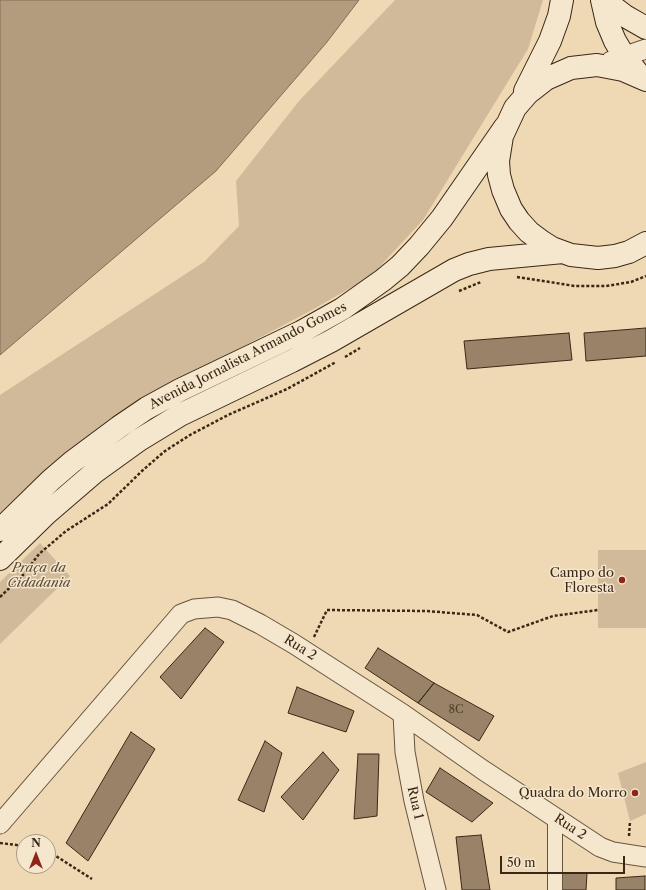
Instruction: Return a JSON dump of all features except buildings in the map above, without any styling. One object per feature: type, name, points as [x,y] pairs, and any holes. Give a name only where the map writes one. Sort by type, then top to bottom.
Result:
[{"type":"main road","points":[[521,100],[550,41],[559,16],[562,0]]},
{"type":"main road","points":[[603,0],[641,25]]},
{"type":"main road","points":[[603,0],[607,22],[620,48],[643,78]]},
{"type":"main road","points":[[643,78],[623,70],[597,65],[571,68],[555,74],[538,84],[521,100],[515,108],[505,127],[498,161],[499,175],[506,200],[519,221],[529,232],[541,241],[563,252],[581,257],[598,258],[615,256],[629,252],[646,243]]},
{"type":"main road","name":"Avenida Jornalista Armando Gomes","points":[[0,530],[51,480],[72,462],[147,408],[180,390],[308,328],[342,308],[383,280],[400,266],[442,218],[505,127]]},
{"type":"main road","name":"Avenida Jornalista Armando Gomes","points":[[0,559],[46,514],[96,471],[139,440],[180,415],[331,341],[454,270],[469,264],[489,259],[563,252]]},
{"type":"street","points":[[597,65],[620,48],[646,49]]},
{"type":"street","name":"Rua 2","points":[[0,824],[181,614],[194,609],[218,607],[232,610],[260,624],[306,652],[403,714],[483,770],[600,847],[613,852],[646,857]]},
{"type":"street","name":"Rua 1","points":[[403,714],[405,752],[414,801],[436,890]]},
{"type":"street","points":[[555,817],[555,890]]},
{"type":"path","points":[[514,277],[575,286],[606,286],[631,282],[646,276]]},
{"type":"path","points":[[456,293],[486,281]]},
{"type":"path","points":[[0,597],[24,574],[40,554],[66,531],[108,504],[165,451],[190,435],[228,415],[287,389],[361,348]]},
{"type":"path","points":[[306,652],[327,610],[426,611],[476,615],[508,632],[553,616],[598,610]]},
{"type":"path","points":[[0,842],[16,845]]},
{"type":"path","points":[[56,856],[92,879]]},
{"type":"green space","points":[[395,0],[543,0],[528,49],[423,220],[371,276],[312,310],[144,399],[59,458],[0,516],[0,395],[204,262],[239,226],[236,181],[299,101]]},
{"type":"green space","name":"Praça da Cidadania","points":[[40,543],[70,576],[0,644],[0,582]]},
{"type":"green space","name":"Campo do Floresta","points":[[598,550],[646,550],[646,628],[598,628]]},
{"type":"green space","name":"Quadra do Morro","points":[[646,762],[646,814],[630,821],[618,773]]},
{"type":"shaded area","points":[[0,0],[359,0],[327,42],[216,171],[0,355]]},
{"type":"place","name":"Campo do Floresta","points":[[622,580]]},
{"type":"place","name":"Quadra do Morro","points":[[635,793]]}]
